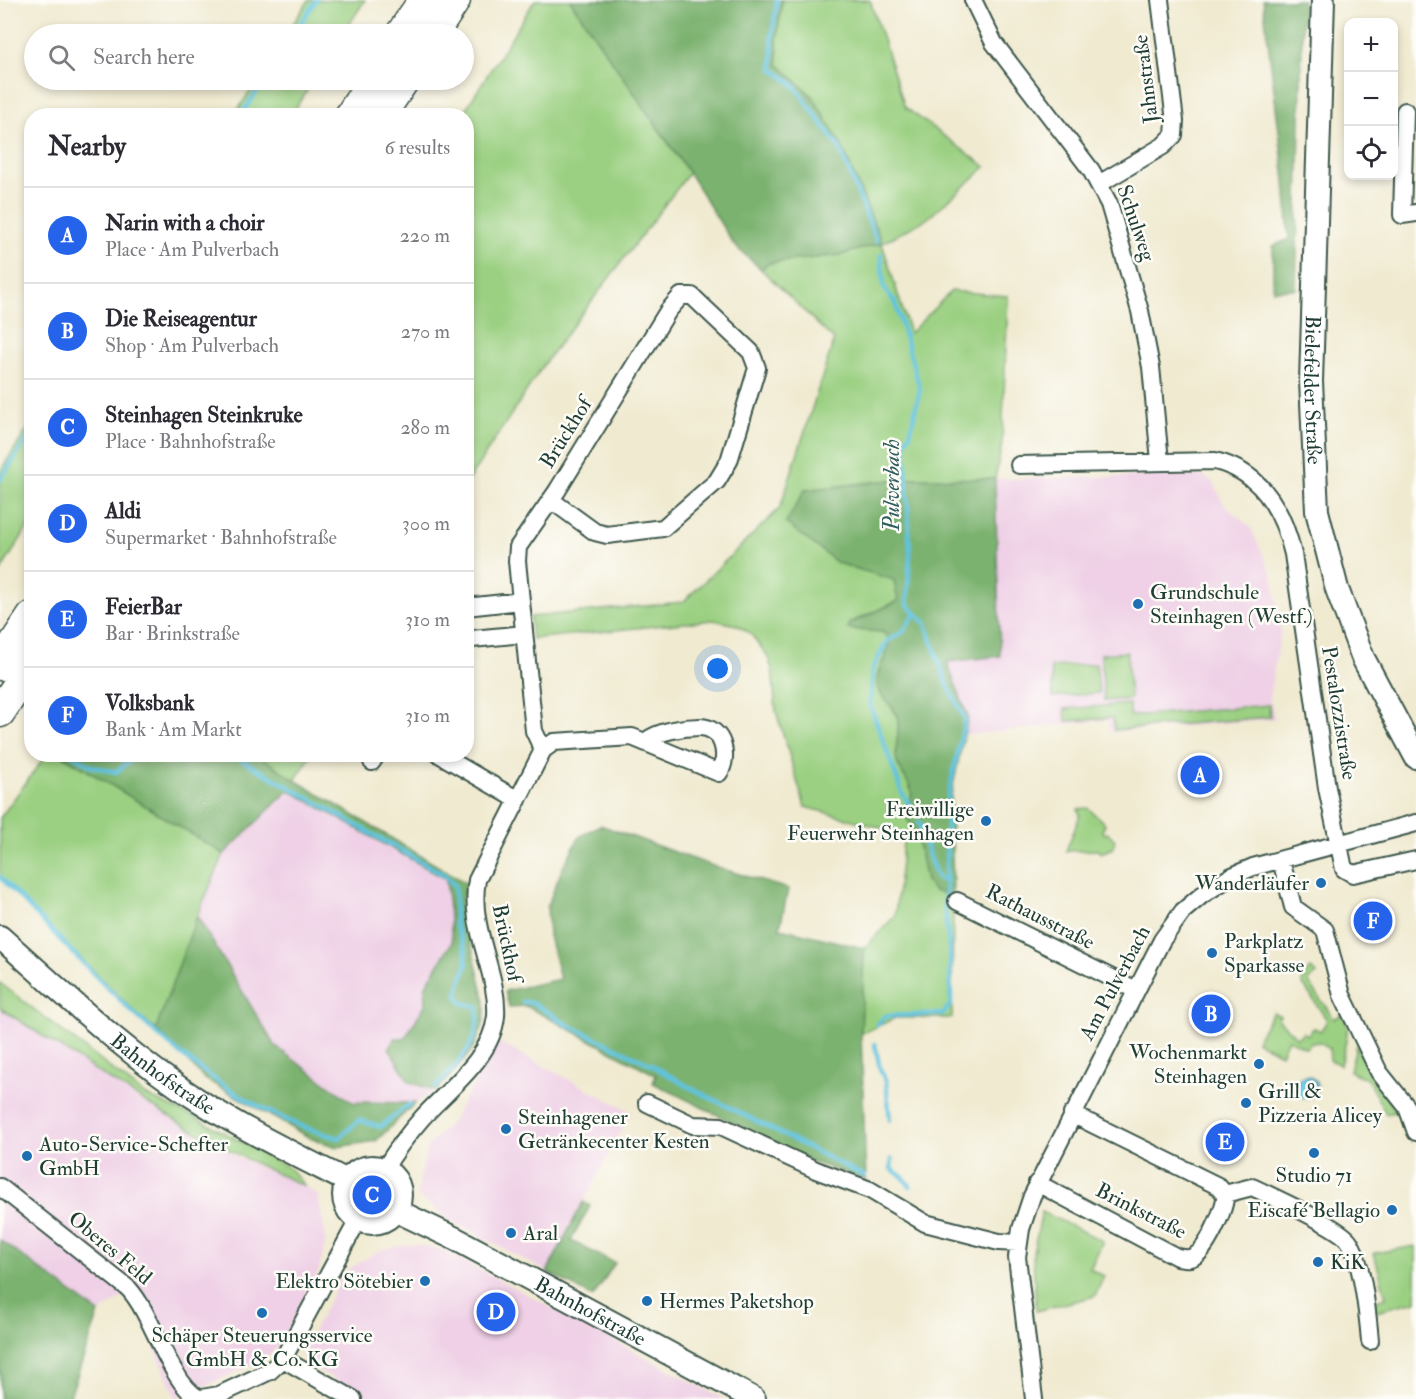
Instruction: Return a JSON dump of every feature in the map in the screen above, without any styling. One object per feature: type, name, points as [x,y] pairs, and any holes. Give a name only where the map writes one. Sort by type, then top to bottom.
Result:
[{"type":"highway","points":[[408,24],[424,0]]},
{"type":"highway","points":[[439,24],[455,0]]},
{"type":"highway","points":[[355,108],[367,90]]},
{"type":"highway","points":[[385,108],[397,90]]},
{"type":"highway","points":[[0,665],[24,629]]},
{"type":"highway","points":[[0,712],[24,676]]},
{"type":"street","name":"Schulweg","points":[[973,0],[994,43],[1099,184],[1117,225],[1140,311],[1151,366],[1160,460]]},
{"type":"street","name":"Jahnstraße","points":[[1099,184],[1163,146],[1174,135],[1175,121],[1160,0]]},
{"type":"street","name":"Bielefelder Straße","points":[[1323,0],[1311,381],[1317,511],[1337,589],[1363,658],[1416,758]]},
{"type":"street","points":[[1405,111],[1402,215],[1416,213]]},
{"type":"street","name":"Brückhof","points":[[384,1170],[421,1119],[467,1071],[491,1038],[495,1017],[495,999],[474,897],[477,880],[543,750],[534,731],[518,548],[551,500],[668,311],[681,296],[692,296],[751,352],[757,368],[729,461],[717,481],[663,528],[607,535],[595,532],[551,500]]},
{"type":"street","name":"Pestalozzistraße","points":[[1019,465],[1201,460],[1229,464],[1263,489],[1283,519],[1293,554],[1324,768],[1344,869],[1350,874],[1416,860]]},
{"type":"street","points":[[474,606],[521,602]]},
{"type":"street","points":[[474,639],[524,634]]},
{"type":"street","points":[[543,750],[554,742],[632,736],[646,741]]},
{"type":"street","points":[[453,762],[518,800]]},
{"type":"street","name":"Am Pulverbach","points":[[1034,1399],[1019,1288],[1018,1243],[1026,1212],[1037,1184],[1072,1114],[1162,940],[1190,905],[1232,876],[1281,860],[1416,823]]},
{"type":"street","points":[[1281,860],[1293,907],[1325,930],[1342,995],[1379,1072],[1407,1107],[1416,1132]]},
{"type":"street","name":"Rathausstraße","points":[[957,901],[1136,990]]},
{"type":"street","name":"Bahnhofstraße","points":[[0,937],[106,1032],[152,1068],[199,1101],[347,1181]]},
{"type":"street","points":[[647,1103],[693,1125],[721,1126],[816,1170],[870,1190],[925,1223],[978,1238],[1018,1243]]},
{"type":"street","points":[[1072,1114],[1218,1186],[1225,1194],[1252,1187],[1343,1234],[1354,1252],[1368,1311],[1370,1341]]},
{"type":"street","points":[[368,1167],[384,1170],[397,1183],[399,1201],[395,1210],[390,1216],[375,1223],[358,1220],[346,1207],[344,1198],[347,1181],[360,1170],[368,1167]]},
{"type":"street","name":"Brinkstraße","points":[[1037,1184],[1177,1257],[1186,1259],[1193,1257],[1204,1247],[1224,1207],[1225,1194]]},
{"type":"street","name":"Oberes Feld","points":[[0,1187],[129,1289],[141,1302],[182,1384],[197,1398]]},
{"type":"street","points":[[0,1201],[19,1202]]},
{"type":"street","name":"Bahnhofstraße","points":[[395,1210],[456,1239],[754,1399]]},
{"type":"street","points":[[197,1398],[219,1395],[270,1371],[283,1359],[358,1220]]},
{"type":"street","points":[[283,1359],[353,1399]]},
{"type":"shaded area","name":"Grundschule Steinhagen (Westf.)","points":[[1203,476],[1213,482],[1224,504],[1251,528],[1273,577],[1281,631],[1269,697],[1275,719],[1111,732],[1107,720],[965,735],[968,717],[946,661],[1000,656],[995,479]]},
{"type":"shaded area","points":[[289,790],[446,880],[452,942],[425,987],[427,1003],[405,1038],[409,1082],[436,1091],[415,1103],[353,1102],[275,1046],[197,916],[224,854]]},
{"type":"shaded area","points":[[0,1008],[141,1101],[247,1162],[305,1186],[318,1196],[326,1239],[319,1270],[280,1344],[262,1361],[176,1398],[138,1310],[124,1296],[99,1313],[0,1240]]},
{"type":"shaded area","points":[[498,1042],[631,1112],[547,1272],[446,1218],[417,1195],[427,1147],[451,1123]]},
{"type":"shaded area","points":[[403,1245],[418,1245],[443,1250],[724,1399],[373,1399],[310,1366],[304,1360],[302,1353],[340,1280],[349,1269],[381,1250]]},
{"type":"green space","points":[[309,0],[365,0],[349,24],[293,24]]},
{"type":"green space","points":[[535,0],[570,0],[689,173],[546,361],[474,471],[474,108],[466,108]]},
{"type":"green space","points":[[570,0],[782,0],[777,37],[778,64],[813,97],[842,146],[882,243],[840,255],[769,263],[761,269],[734,245],[689,173]]},
{"type":"green space","points":[[782,0],[870,0],[905,107],[986,167],[927,219],[882,243],[910,333],[951,291],[1008,296],[1002,444],[995,479],[909,478],[805,490],[838,563],[894,579],[898,601],[849,623],[849,629],[882,632],[887,635],[888,648],[877,682],[880,693],[897,716],[897,762],[912,793],[909,804],[903,807],[904,814],[915,829],[927,881],[953,896],[952,1018],[895,1018],[861,1034],[864,948],[895,916],[904,834],[805,807],[776,711],[772,669],[767,655],[750,633],[737,625],[713,620],[532,639],[530,617],[683,602],[780,508],[834,340],[761,269],[769,263],[840,255],[881,243],[813,97],[777,64],[777,37]]},
{"type":"green space","points":[[1263,0],[1303,0],[1296,289],[1273,290],[1273,246],[1289,239],[1285,181]]},
{"type":"green space","points":[[251,90],[307,90],[296,108],[239,108]]},
{"type":"green space","points":[[24,435],[24,533],[0,572],[0,471]]},
{"type":"green space","points":[[909,478],[995,479],[1000,656],[947,662],[968,717],[951,795],[953,896],[934,891],[926,881],[915,829],[904,815],[903,806],[909,804],[911,793],[897,762],[897,716],[880,693],[877,682],[888,648],[887,635],[882,632],[848,629],[849,624],[898,601],[894,580],[838,563],[786,523],[805,490]]},
{"type":"green space","points":[[1127,652],[1130,699],[1104,701],[1101,654]]},
{"type":"green space","points":[[1096,664],[1099,693],[1053,697],[1051,667]]},
{"type":"green space","points":[[1129,704],[1130,716],[1269,705],[1270,717],[1114,730],[1113,718],[1066,721],[1065,709]]},
{"type":"green space","points":[[41,762],[73,762],[224,854],[197,916],[156,1029],[137,1014],[0,878],[0,818]]},
{"type":"green space","points":[[73,762],[268,762],[466,883],[461,903],[485,1001],[485,1015],[482,1028],[471,1051],[436,1091],[409,1082],[389,1048],[395,1038],[405,1038],[426,1003],[425,987],[452,942],[446,879],[289,790],[224,854]]},
{"type":"green space","points":[[268,762],[307,762],[295,780]]},
{"type":"green space","points":[[1088,808],[1105,824],[1102,831],[1115,840],[1112,849],[1100,853],[1099,850],[1066,851],[1080,815],[1078,809]]},
{"type":"green space","points":[[600,825],[710,865],[788,889],[780,928],[864,948],[861,1034],[866,1180],[812,1162],[653,1083],[656,1075],[526,1006],[509,1007],[505,991],[560,979],[549,936],[547,907],[562,869],[579,837]]},
{"type":"green space","points":[[197,916],[275,1046],[352,1102],[415,1103],[376,1141],[337,1147],[310,1138],[205,1079],[156,1029]]},
{"type":"green space","points":[[1311,969],[1317,974],[1308,981],[1334,1019],[1343,1014],[1346,1020],[1346,1039],[1340,1065],[1330,1060],[1329,1048],[1320,1042],[1312,1043],[1306,1048],[1288,1039],[1281,1054],[1256,1041],[1273,1012],[1280,1016],[1278,1019],[1297,1038],[1303,1032],[1307,1035],[1314,1028],[1321,1031],[1327,1020],[1302,983],[1304,975]]},
{"type":"green space","points":[[0,983],[145,1095],[197,1118],[288,1167],[305,1186],[264,1168],[187,1127],[111,1081],[0,1008]]},
{"type":"green space","points":[[1356,1046],[1373,1079],[1396,1112],[1386,1114],[1367,1079],[1350,1071]]},
{"type":"green space","points":[[583,1202],[590,1206],[571,1241],[615,1263],[593,1297],[547,1272]]},
{"type":"green space","points":[[1042,1212],[1103,1241],[1090,1269],[1104,1276],[1095,1296],[1036,1311],[1033,1253]]},
{"type":"green space","points":[[0,1240],[99,1313],[69,1399],[0,1399]]},
{"type":"green space","points":[[1416,1246],[1416,1301],[1376,1311],[1373,1301],[1386,1297],[1374,1253]]},
{"type":"water","points":[[1306,1076],[1314,1079],[1317,1087],[1314,1095],[1306,1098],[1298,1095],[1295,1087],[1298,1079]]},
{"type":"waterway","points":[[300,24],[316,0]]},
{"type":"waterway","name":"Pulverbach","points":[[777,0],[772,36],[773,69],[793,84],[839,147],[877,241]]},
{"type":"waterway","points":[[246,108],[258,90]]},
{"type":"waterway","name":"Pulverbach","points":[[877,1025],[885,1016],[943,1014],[951,1004],[950,954],[945,911],[948,797],[965,719],[946,682],[926,624],[907,604],[910,553],[905,442],[910,434],[920,389],[895,302],[884,288],[881,255]]},
{"type":"waterway","points":[[0,480],[24,443]]},
{"type":"waterway","name":"Pulverbach","points":[[914,811],[903,795],[870,705],[873,668],[887,641],[903,632],[915,613]]},
{"type":"waterway","points":[[84,762],[91,766],[116,772],[128,762]]},
{"type":"waterway","points":[[245,762],[446,876],[455,887],[455,924],[465,949],[467,963],[457,994],[462,1003],[477,1006],[478,1018],[472,1041],[460,1061],[435,1088]]},
{"type":"waterway","name":"Pulverbach","points":[[919,822],[938,878],[947,881]]},
{"type":"waterway","points":[[0,877],[74,954],[154,1031],[196,1066],[241,1097],[289,1121],[339,1138],[359,1120],[380,1127],[410,1104]]},
{"type":"waterway","points":[[523,1002],[533,1003],[568,1025],[650,1064],[687,1086],[864,1176]]},
{"type":"waterway","name":"Pulverbach","points":[[875,1044],[880,1069],[886,1081],[890,1120]]},
{"type":"waterway","name":"Pulverbach","points":[[892,1159],[891,1169],[903,1177],[910,1186]]},
{"type":"place","name":"Grundschule Steinhagen (Westf.)","points":[[1138,604]]},
{"type":"place","name":"Narin with a choir","points":[[1200,775]]},
{"type":"place","name":"Freiwillige Feuerwehr Steinhagen","points":[[986,821]]},
{"type":"place","name":"Wanderläufer","points":[[1321,883]]},
{"type":"place","name":"Volksbank","points":[[1373,921]]},
{"type":"place","name":"Parkplatz Sparkasse","points":[[1212,953]]},
{"type":"place","name":"Die Reiseagentur","points":[[1211,1014]]},
{"type":"place","name":"Wochenmarkt Steinhagen","points":[[1259,1064]]},
{"type":"place","name":"Grill & Pizzeria Alicey","points":[[1246,1103]]},
{"type":"place","name":"Steinhagener Getränkecenter Kesten","points":[[506,1129]]},
{"type":"place","name":"FeierBar","points":[[1225,1142]]},
{"type":"place","name":"Studio 71","points":[[1314,1153]]},
{"type":"place","name":"Auto-Service-Schefter GmbH","points":[[27,1156]]},
{"type":"place","name":"Steinhagen Steinkruke","points":[[372,1195]]},
{"type":"place","name":"Eiscafé Bellagio","points":[[1392,1210]]},
{"type":"place","name":"Aral","points":[[511,1233]]},
{"type":"place","name":"KiK","points":[[1318,1262]]},
{"type":"place","name":"Elektro Sötebier","points":[[425,1281]]},
{"type":"place","name":"Hermes Paketshop","points":[[647,1301]]},
{"type":"place","name":"Aldi","points":[[496,1312]]},
{"type":"place","name":"Schäper Steuerungsservice GmbH & Co. KG","points":[[262,1313]]}]
